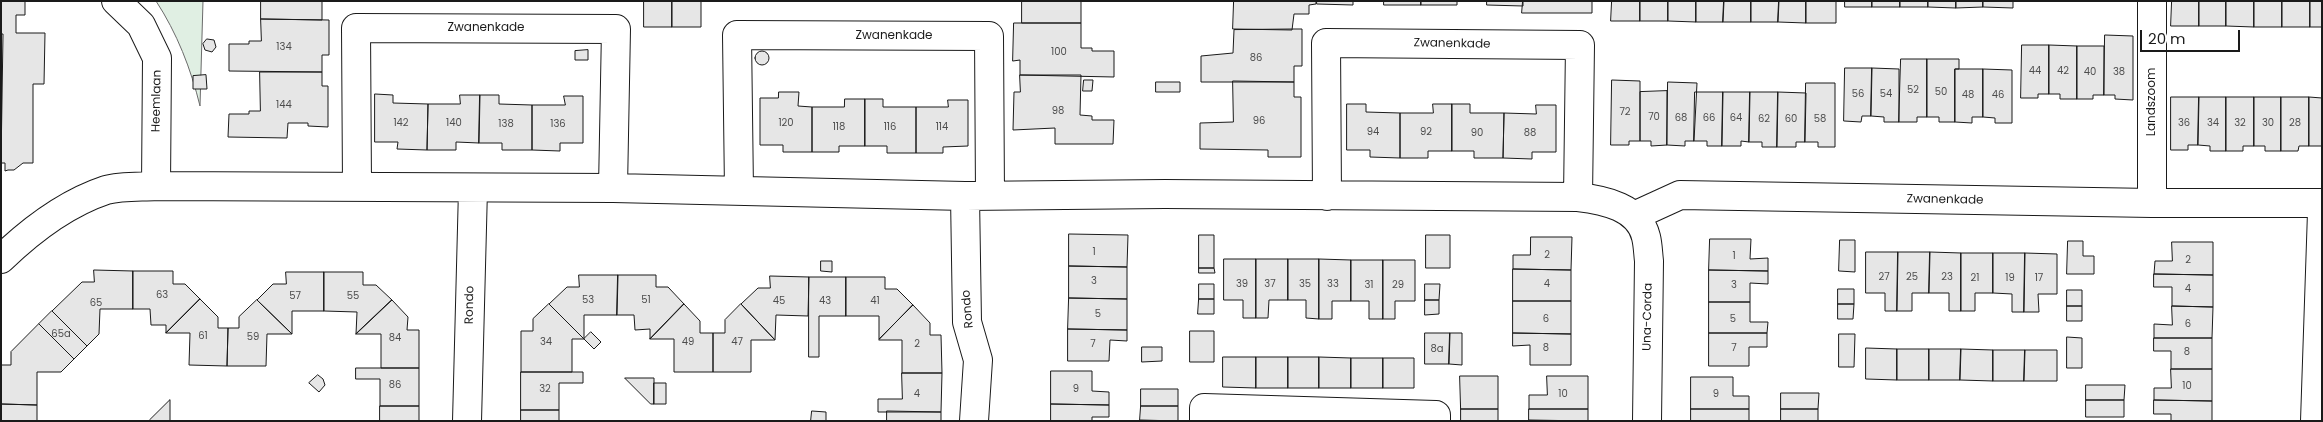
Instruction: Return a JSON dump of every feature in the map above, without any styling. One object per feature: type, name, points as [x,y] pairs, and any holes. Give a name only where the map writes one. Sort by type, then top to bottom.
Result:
[{"type":"street","name":"Heemlaan","points":[[116,1],[141,25],[158,58],[156,186]]},
{"type":"street","name":"Landszoom","points":[[2152,1],[2152,203]]},
{"type":"street","name":"Zwanenkade","points":[[357,186],[356,28],[616,30],[613,188]]},
{"type":"street","name":"Zwanenkade","points":[[739,191],[736,35],[989,36],[978,196]]},
{"type":"street","name":"Zwanenkade","points":[[1327,196],[1326,43],[1336,43],[1580,45],[1578,197]]},
{"type":"street","points":[[1,259],[18,243],[68,207],[108,190],[156,186],[357,186],[473,189],[613,188],[978,196],[1165,194],[1578,197],[1600,199],[1617,205],[1634,216]]},
{"type":"street","name":"Rondo","points":[[467,421],[473,189]]},
{"type":"street","name":"Zwanenkade","points":[[1634,216],[1680,195],[2152,203],[2322,203]]},
{"type":"street","name":"Rondo","points":[[974,421],[978,360],[967,322],[978,196]]},
{"type":"street","points":[[2315,421],[2319,377],[2322,212]]},
{"type":"street","name":"Una-Corda","points":[[1634,216],[1646,236],[1649,261],[1647,421]]},
{"type":"street","points":[[1204,421],[1204,408],[1436,415],[1436,421]]},
{"type":"green space","points":[[156,1],[203,1],[200,106],[182,52]]},
{"type":"building","points":[[1,1],[25,1],[25,15],[16,15],[16,33],[45,33],[44,84],[33,84],[33,163],[23,163],[14,170],[5,171],[5,163],[1,163],[3,34],[1,34]]},
{"type":"building","points":[[261,1],[322,1],[322,20],[261,19]]},
{"type":"building","points":[[644,1],[672,1],[672,27],[644,27]]},
{"type":"building","points":[[672,1],[701,1],[701,27],[672,27]]},
{"type":"building","points":[[1022,1],[1081,1],[1081,23],[1022,23]]},
{"type":"building","points":[[1234,1],[1316,1],[1316,4],[1309,5],[1309,14],[1294,14],[1292,30],[1233,29]]},
{"type":"building","points":[[1317,1],[1353,1],[1353,5],[1317,4]]},
{"type":"building","points":[[1384,1],[1421,1],[1421,5],[1384,5]]},
{"type":"building","points":[[1421,1],[1457,1],[1457,5],[1421,5]]},
{"type":"building","points":[[1487,1],[1523,1],[1523,6],[1487,5]]},
{"type":"building","points":[[1523,1],[1592,1],[1592,13],[1522,13]]},
{"type":"building","points":[[1612,1],[1640,1],[1640,21],[1611,21]]},
{"type":"building","points":[[1640,1],[1668,1],[1668,21],[1640,21]]},
{"type":"building","points":[[1668,1],[1696,1],[1696,22],[1668,21]]},
{"type":"building","points":[[1696,1],[1724,1],[1723,22],[1696,22]]},
{"type":"building","points":[[1724,1],[1751,1],[1751,22],[1723,22]]},
{"type":"building","points":[[1751,1],[1779,1],[1778,22],[1751,22]]},
{"type":"building","points":[[1779,1],[1806,1],[1806,23],[1778,22]]},
{"type":"building","points":[[1806,1],[1836,1],[1836,23],[1806,23]]},
{"type":"building","points":[[1845,1],[1872,1],[1872,7],[1845,7]]},
{"type":"building","points":[[1872,1],[1900,1],[1900,7],[1872,7]]},
{"type":"building","points":[[1900,1],[1928,1],[1928,7],[1900,7]]},
{"type":"building","points":[[1928,1],[1956,1],[1956,8],[1928,7]]},
{"type":"building","points":[[1956,1],[1983,1],[1983,7],[1956,8]]},
{"type":"building","points":[[1983,1],[2013,1],[2013,8],[1983,7]]},
{"type":"building","points":[[2172,1],[2199,1],[2199,26],[2171,26]]},
{"type":"building","points":[[2199,1],[2226,1],[2226,26],[2199,26]]},
{"type":"building","points":[[2226,1],[2254,1],[2254,27],[2226,26]]},
{"type":"building","points":[[2254,1],[2282,1],[2282,27],[2254,27]]},
{"type":"building","points":[[2282,1],[2310,1],[2310,27],[2282,27]]},
{"type":"building","points":[[2310,1],[2322,1],[2322,27],[2310,27]]},
{"type":"building","points":[[261,19],[329,20],[329,55],[322,55],[322,72],[229,71],[229,44],[249,44],[249,41],[261,41]]},
{"type":"building","points":[[1014,23],[1081,23],[1081,48],[1092,48],[1092,51],[1114,51],[1114,77],[1020,75],[1020,60],[1013,61]]},
{"type":"building","points":[[1302,29],[1302,66],[1294,66],[1294,82],[1201,82],[1201,56],[1233,53],[1234,30]]},
{"type":"building","points":[[2105,35],[2133,36],[2133,100],[2115,99],[2115,95],[2104,95]]},
{"type":"building","points":[[207,39],[214,40],[216,47],[212,52],[205,50],[203,44]]},
{"type":"building","points":[[2022,45],[2049,45],[2049,94],[2038,94],[2038,98],[2021,98]]},
{"type":"building","points":[[2049,45],[2077,46],[2077,99],[2060,99],[2060,94],[2049,94]]},
{"type":"building","points":[[2077,46],[2104,46],[2104,95],[2093,95],[2093,99],[2077,99]]},
{"type":"building","points":[[588,50],[588,60],[575,60],[575,51]]},
{"type":"building","points":[[759,51],[765,51],[769,58],[765,65],[759,65],[755,61],[755,55]]},
{"type":"building","points":[[1901,59],[1927,59],[1927,117],[1917,117],[1917,122],[1899,122]]},
{"type":"building","points":[[1927,59],[1959,59],[1959,69],[1955,69],[1955,122],[1939,122],[1939,117],[1927,117]]},
{"type":"building","points":[[1845,68],[1872,68],[1871,116],[1862,116],[1861,122],[1844,121]]},
{"type":"building","points":[[1872,68],[1899,69],[1899,122],[1884,122],[1884,117],[1871,116]]},
{"type":"building","points":[[1955,69],[1983,69],[1983,117],[1972,117],[1972,123],[1955,122]]},
{"type":"building","points":[[1983,69],[2012,70],[2012,123],[1995,123],[1995,118],[1983,117]]},
{"type":"building","points":[[260,72],[322,72],[322,86],[328,86],[328,127],[308,126],[308,123],[288,123],[287,138],[228,137],[229,114],[249,114],[249,111],[260,111]]},
{"type":"building","points":[[206,75],[207,89],[193,89],[193,76]]},
{"type":"building","points":[[1020,75],[1081,75],[1080,115],[1092,116],[1092,120],[1114,120],[1113,144],[1055,144],[1055,128],[1013,130],[1014,92],[1020,92]]},
{"type":"building","points":[[1084,80],[1093,80],[1092,91],[1083,91]]},
{"type":"building","points":[[1612,80],[1640,81],[1640,141],[1629,141],[1629,145],[1611,145]]},
{"type":"building","points":[[1233,81],[1294,82],[1294,97],[1301,97],[1301,157],[1268,157],[1268,150],[1200,149],[1200,123],[1233,122]]},
{"type":"building","points":[[1156,82],[1180,82],[1180,92],[1156,92]]},
{"type":"building","points":[[1668,82],[1697,83],[1694,141],[1685,141],[1685,146],[1667,145]]},
{"type":"building","points":[[1806,83],[1835,83],[1835,147],[1818,147],[1818,142],[1805,142]]},
{"type":"building","points":[[1667,91],[1667,145],[1651,146],[1651,141],[1640,141],[1640,92]]},
{"type":"building","points":[[779,92],[799,92],[798,106],[812,107],[812,152],[783,152],[783,145],[760,145],[760,98],[778,98]]},
{"type":"building","points":[[1695,92],[1723,92],[1722,146],[1707,146],[1707,141],[1694,141]]},
{"type":"building","points":[[1723,92],[1750,92],[1749,142],[1741,141],[1741,146],[1722,146]]},
{"type":"building","points":[[1750,92],[1778,92],[1777,147],[1762,147],[1762,142],[1749,142]]},
{"type":"building","points":[[1778,92],[1806,93],[1805,142],[1796,142],[1796,147],[1777,147]]},
{"type":"building","points":[[375,94],[393,95],[393,103],[428,104],[427,150],[397,149],[398,142],[375,142]]},
{"type":"building","points":[[460,95],[480,95],[479,143],[456,142],[456,150],[427,150],[428,104],[460,104]]},
{"type":"building","points":[[480,95],[499,95],[499,104],[532,105],[532,150],[502,150],[502,143],[479,143]]},
{"type":"building","points":[[564,96],[583,96],[583,143],[560,143],[560,151],[532,150],[532,105],[565,105]]},
{"type":"building","points":[[2171,97],[2199,97],[2198,145],[2188,145],[2188,150],[2171,150]]},
{"type":"building","points":[[2199,97],[2226,97],[2226,151],[2210,151],[2210,146],[2198,145]]},
{"type":"building","points":[[2226,97],[2254,97],[2254,146],[2243,146],[2243,151],[2226,151]]},
{"type":"building","points":[[2254,97],[2281,97],[2281,151],[2265,151],[2265,146],[2254,146]]},
{"type":"building","points":[[2281,97],[2309,97],[2309,146],[2299,146],[2298,151],[2281,151]]},
{"type":"building","points":[[2309,97],[2322,98],[2322,146],[2309,146]]},
{"type":"building","points":[[845,99],[865,99],[865,146],[839,146],[839,152],[812,152],[812,107],[844,107]]},
{"type":"building","points":[[865,99],[883,99],[883,107],[916,107],[916,153],[887,153],[887,146],[865,146]]},
{"type":"building","points":[[948,100],[968,100],[968,146],[943,147],[943,153],[916,153],[916,107],[948,107]]},
{"type":"building","points":[[1347,104],[1366,104],[1366,112],[1400,113],[1400,158],[1370,157],[1370,150],[1347,150]]},
{"type":"building","points":[[1433,104],[1452,104],[1452,151],[1428,151],[1428,158],[1400,158],[1400,113],[1433,113]]},
{"type":"building","points":[[1452,104],[1470,104],[1470,113],[1504,113],[1503,158],[1474,158],[1474,151],[1452,151]]},
{"type":"building","points":[[1536,105],[1556,105],[1556,152],[1532,152],[1532,159],[1503,158],[1504,113],[1536,114]]},
{"type":"building","points":[[1069,234],[1128,235],[1127,267],[1069,266]]},
{"type":"building","points":[[1199,235],[1214,235],[1214,268],[1199,268]]},
{"type":"building","points":[[1426,235],[1450,235],[1450,268],[1426,268]]},
{"type":"building","points":[[1531,237],[1572,237],[1571,270],[1513,269],[1513,255],[1530,255]]},
{"type":"building","points":[[1710,239],[1751,239],[1750,259],[1768,258],[1768,271],[1709,270]]},
{"type":"building","points":[[1840,240],[1855,240],[1855,272],[1839,271]]},
{"type":"building","points":[[2068,241],[2083,241],[2083,256],[2094,256],[2094,274],[2067,274]]},
{"type":"building","points":[[2172,242],[2213,242],[2213,275],[2154,274],[2155,261],[2172,261]]},
{"type":"building","points":[[1866,252],[1898,252],[1897,311],[1885,311],[1885,293],[1866,293]]},
{"type":"building","points":[[1898,252],[1930,252],[1929,293],[1912,293],[1912,311],[1897,311]]},
{"type":"building","points":[[1930,252],[1961,253],[1961,311],[1949,311],[1949,293],[1929,293]]},
{"type":"building","points":[[1961,253],[1993,253],[1993,293],[1975,293],[1975,311],[1961,311]]},
{"type":"building","points":[[1993,253],[2025,253],[2024,312],[2012,312],[2012,294],[1993,293]]},
{"type":"building","points":[[2025,253],[2057,254],[2057,294],[2038,294],[2039,312],[2024,312]]},
{"type":"building","points":[[1224,259],[1256,259],[1256,318],[1243,318],[1243,300],[1224,300]]},
{"type":"building","points":[[1256,259],[1288,259],[1288,300],[1269,300],[1268,318],[1256,318]]},
{"type":"building","points":[[1288,259],[1319,259],[1319,319],[1306,318],[1306,300],[1288,300]]},
{"type":"building","points":[[1319,259],[1351,260],[1351,301],[1332,301],[1332,319],[1319,319]]},
{"type":"building","points":[[1351,260],[1383,260],[1383,319],[1369,319],[1369,301],[1351,301]]},
{"type":"building","points":[[1383,260],[1415,260],[1415,301],[1395,301],[1395,319],[1383,319]]},
{"type":"building","points":[[821,261],[832,261],[832,272],[821,271]]},
{"type":"building","points":[[1069,266],[1127,267],[1127,299],[1069,298]]},
{"type":"building","points":[[1199,268],[1214,268],[1215,273],[1199,273]]},
{"type":"building","points":[[1513,269],[1571,270],[1571,301],[1513,301]]},
{"type":"building","points":[[94,270],[133,271],[133,309],[100,309],[99,334],[87,346],[52,311],[82,282],[94,282]]},
{"type":"building","points":[[1709,270],[1768,271],[1768,284],[1750,283],[1750,302],[1709,302]]},
{"type":"building","points":[[133,271],[173,271],[173,284],[185,284],[200,299],[166,333],[166,325],[151,325],[150,309],[133,309]]},
{"type":"building","points":[[286,272],[324,272],[324,311],[292,311],[292,334],[257,300],[273,284],[286,284]]},
{"type":"building","points":[[324,272],[363,272],[363,285],[376,285],[392,300],[356,334],[357,312],[324,311]]},
{"type":"building","points":[[2154,274],[2213,275],[2213,307],[2172,306],[2172,287],[2154,287]]},
{"type":"building","points":[[579,275],[618,275],[617,315],[584,315],[584,339],[549,304],[567,287],[579,287]]},
{"type":"building","points":[[618,275],[656,275],[656,287],[668,287],[684,304],[650,339],[650,329],[635,330],[634,315],[617,315]]},
{"type":"building","points":[[770,276],[809,277],[808,316],[776,315],[775,340],[741,304],[758,288],[770,288]]},
{"type":"building","points":[[809,277],[846,277],[846,316],[819,316],[819,357],[809,357]]},
{"type":"building","points":[[846,277],[885,277],[885,289],[897,289],[913,305],[879,339],[879,316],[846,316]]},
{"type":"building","points":[[1199,284],[1214,284],[1214,299],[1199,299]]},
{"type":"building","points":[[1425,284],[1440,284],[1439,300],[1425,300]]},
{"type":"building","points":[[1838,289],[1854,289],[1854,304],[1838,304]]},
{"type":"building","points":[[2067,290],[2082,290],[2082,306],[2067,306]]},
{"type":"building","points":[[1069,298],[1127,299],[1127,330],[1068,329]]},
{"type":"building","points":[[200,299],[218,317],[218,328],[228,328],[227,366],[189,365],[190,333],[166,333]]},
{"type":"building","points":[[1199,299],[1214,299],[1214,314],[1198,314]]},
{"type":"building","points":[[257,300],[292,334],[267,334],[266,366],[227,366],[228,328],[239,328],[239,317]]},
{"type":"building","points":[[392,300],[408,317],[407,330],[419,330],[419,368],[381,368],[381,334],[356,334]]},
{"type":"building","points":[[1425,300],[1439,300],[1439,314],[1425,315]]},
{"type":"building","points":[[1513,301],[1571,301],[1571,334],[1513,333]]},
{"type":"building","points":[[1709,302],[1750,302],[1750,322],[1768,322],[1767,333],[1709,333]]},
{"type":"building","points":[[549,304],[584,339],[572,339],[572,372],[521,372],[521,331],[533,331],[533,319]]},
{"type":"building","points":[[684,304],[700,321],[700,333],[713,333],[713,372],[674,372],[674,339],[650,339]]},
{"type":"building","points":[[741,304],[775,340],[751,340],[751,372],[713,372],[713,333],[725,333],[725,320]]},
{"type":"building","points":[[1838,304],[1854,304],[1853,319],[1838,319]]},
{"type":"building","points":[[913,305],[930,323],[930,335],[941,335],[942,373],[902,373],[902,340],[879,340]]},
{"type":"building","points":[[2067,306],[2082,306],[2082,321],[2067,321]]},
{"type":"building","points":[[2172,306],[2213,307],[2212,338],[2154,338],[2154,324],[2172,325]]},
{"type":"building","points":[[52,311],[87,346],[74,359],[39,324]]},
{"type":"building","points":[[39,324],[74,359],[61,372],[37,372],[37,405],[1,404],[1,365],[11,365],[11,352]]},
{"type":"building","points":[[1068,329],[1127,330],[1127,341],[1110,340],[1109,361],[1068,361]]},
{"type":"building","points":[[1190,331],[1214,331],[1214,362],[1190,362]]},
{"type":"building","points":[[591,332],[601,342],[594,349],[584,339]]},
{"type":"building","points":[[1425,333],[1450,333],[1449,364],[1425,364]]},
{"type":"building","points":[[1450,333],[1462,333],[1462,365],[1449,364]]},
{"type":"building","points":[[1513,333],[1571,334],[1571,365],[1530,365],[1530,345],[1513,346]]},
{"type":"building","points":[[1709,333],[1767,333],[1767,347],[1749,347],[1749,366],[1709,366]]},
{"type":"building","points":[[1839,334],[1855,334],[1854,367],[1839,367]]},
{"type":"building","points":[[2067,337],[2082,338],[2082,368],[2067,368]]},
{"type":"building","points":[[2154,338],[2212,338],[2212,369],[2171,369],[2171,351],[2154,351]]},
{"type":"building","points":[[1142,347],[1162,347],[1162,361],[1142,362]]},
{"type":"building","points":[[1866,348],[1897,349],[1897,380],[1866,379]]},
{"type":"building","points":[[1897,349],[1929,349],[1929,380],[1897,380]]},
{"type":"building","points":[[1929,349],[1961,349],[1960,380],[1929,380]]},
{"type":"building","points":[[1961,349],[1993,350],[1993,381],[1960,380]]},
{"type":"building","points":[[1993,350],[2025,350],[2024,381],[1993,381]]},
{"type":"building","points":[[2025,350],[2057,350],[2057,381],[2024,381]]},
{"type":"building","points":[[1223,357],[1256,357],[1256,388],[1223,387]]},
{"type":"building","points":[[1256,357],[1288,357],[1288,388],[1256,388]]},
{"type":"building","points":[[1288,357],[1319,357],[1319,388],[1288,388]]},
{"type":"building","points":[[1319,357],[1351,358],[1351,388],[1319,388]]},
{"type":"building","points":[[1351,358],[1383,358],[1383,388],[1351,388]]},
{"type":"building","points":[[1383,358],[1414,358],[1414,388],[1383,388]]},
{"type":"building","points":[[356,368],[419,368],[419,406],[380,406],[380,379],[356,379]]},
{"type":"building","points":[[2171,369],[2212,369],[2212,401],[2154,400],[2154,388],[2171,388]]},
{"type":"building","points":[[1051,371],[1092,371],[1092,391],[1109,392],[1109,405],[1051,404]]},
{"type":"building","points":[[521,372],[583,372],[583,383],[559,383],[559,410],[521,410]]},
{"type":"building","points":[[902,373],[942,373],[941,412],[878,412],[878,399],[902,399]]},
{"type":"building","points":[[318,375],[323,379],[325,385],[319,392],[309,383]]},
{"type":"building","points":[[1460,376],[1498,376],[1498,409],[1461,409]]},
{"type":"building","points":[[1547,376],[1588,376],[1588,409],[1529,409],[1529,395],[1547,395]]},
{"type":"building","points":[[1691,377],[1733,377],[1733,396],[1749,396],[1749,409],[1691,409]]},
{"type":"building","points":[[625,378],[654,378],[654,404],[651,404]]},
{"type":"building","points":[[654,383],[666,383],[666,404],[654,404]]},
{"type":"building","points":[[2086,385],[2125,385],[2124,400],[2086,400]]},
{"type":"building","points":[[1141,389],[1178,389],[1178,406],[1141,406]]},
{"type":"building","points":[[1781,393],[1819,393],[1818,409],[1781,409]]},
{"type":"building","points":[[170,400],[170,421],[151,421],[150,420]]},
{"type":"building","points":[[2086,400],[2124,400],[2124,417],[2086,417]]},
{"type":"building","points":[[2154,400],[2212,401],[2212,421],[2171,421],[2171,414],[2154,414]]},
{"type":"building","points":[[1,404],[37,405],[37,421],[1,421]]},
{"type":"building","points":[[1051,404],[1109,405],[1109,417],[1092,417],[1092,421],[1051,421]]},
{"type":"building","points":[[380,406],[419,406],[419,421],[380,421]]},
{"type":"building","points":[[1141,406],[1178,406],[1178,421],[1140,420]]},
{"type":"building","points":[[1461,409],[1498,409],[1498,421],[1461,421]]},
{"type":"building","points":[[1529,409],[1588,409],[1588,421],[1529,420]]},
{"type":"building","points":[[1691,409],[1749,409],[1749,421],[1691,421]]},
{"type":"building","points":[[1781,409],[1818,409],[1818,421],[1781,421]]},
{"type":"building","points":[[521,410],[559,410],[559,421],[521,421]]},
{"type":"building","points":[[812,411],[826,412],[826,421],[811,421]]},
{"type":"building","points":[[887,411],[941,412],[941,421],[887,421]]}]
